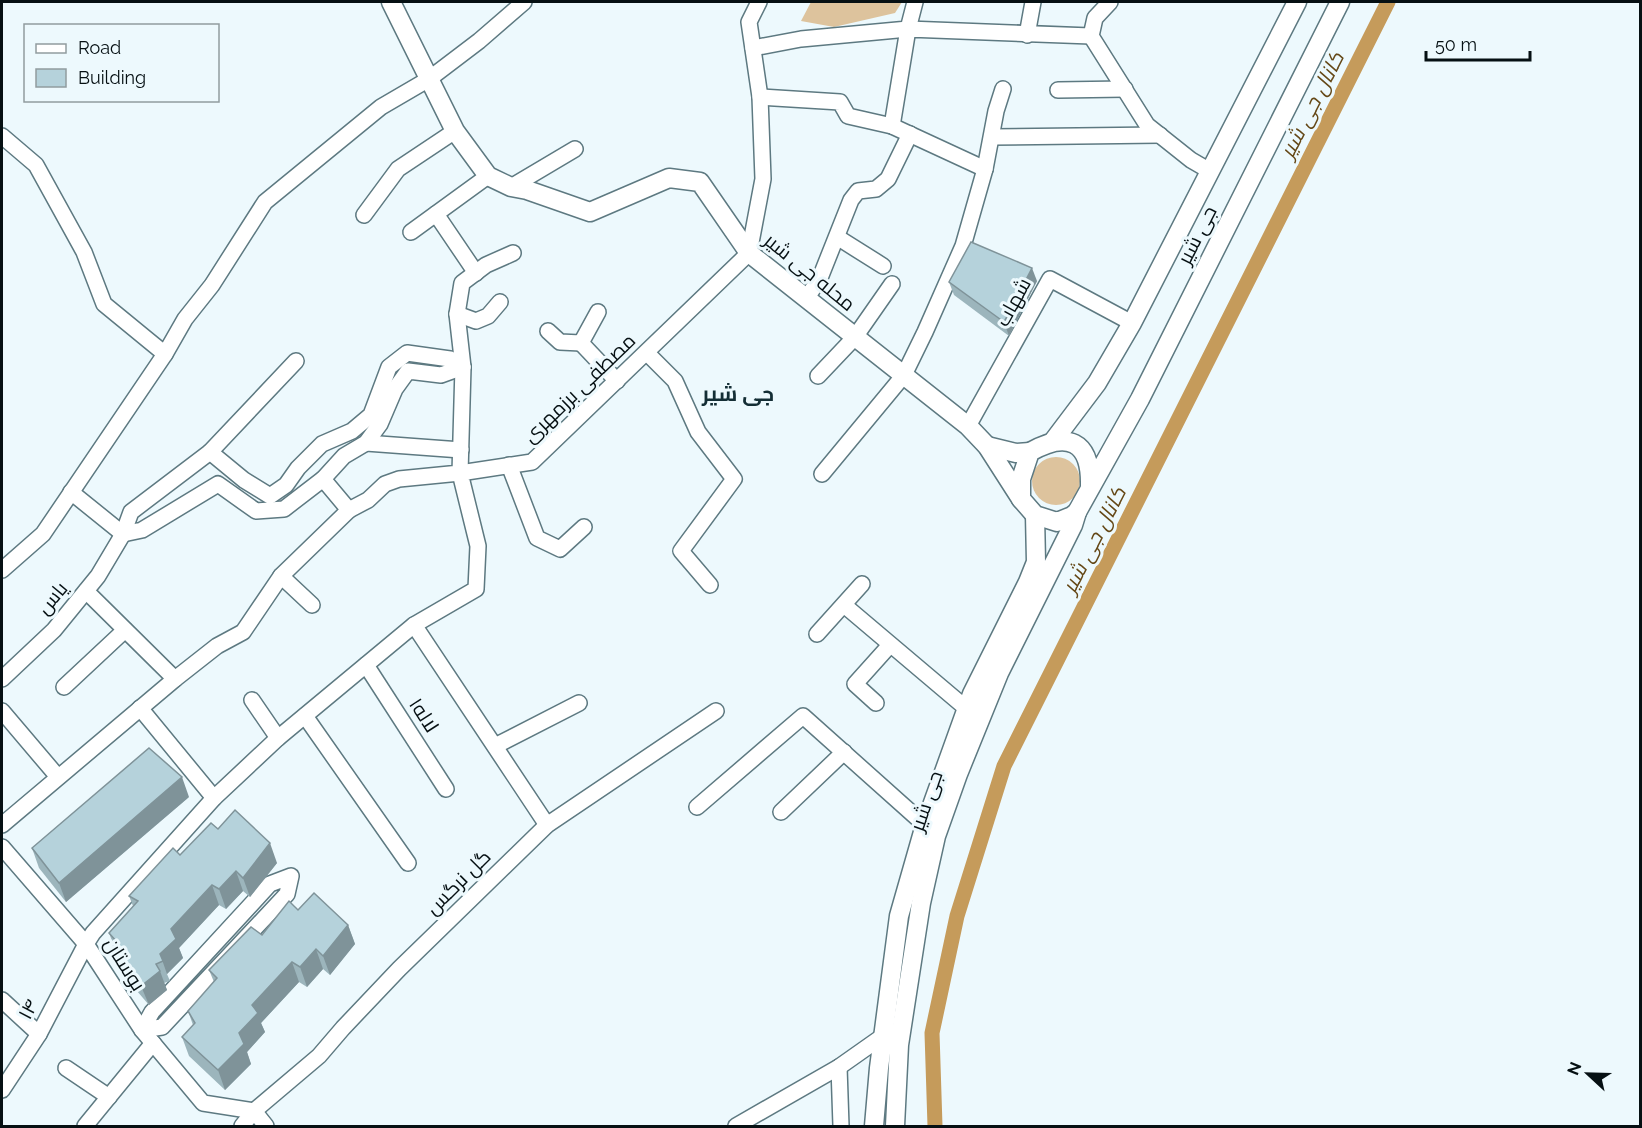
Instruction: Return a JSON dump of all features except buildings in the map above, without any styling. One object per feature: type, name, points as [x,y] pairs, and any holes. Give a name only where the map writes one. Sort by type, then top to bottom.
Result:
[{"type":"main road","name":"محله جی شیر","points":[[392,2],[455,131],[488,176],[511,187],[527,190],[590,212],[669,178],[700,182],[749,253],[968,426],[987,446],[1021,499]]},
{"type":"main road","name":"جی شیر","points":[[1090,486],[1140,399],[1340,2]]},
{"type":"main road","name":"جی شیر","points":[[1054,441],[1097,383],[1132,323],[1291,5]]},
{"type":"main road","points":[[987,446],[1016,453],[1030,452],[1054,441],[1074,442],[1083,451],[1090,476],[1090,486],[1077,512],[1057,522],[1035,515],[1021,499],[1022,479],[1030,452]]},
{"type":"main road","name":"جی شیر","points":[[895,1126],[899,1045],[921,903],[936,836],[958,774],[999,673],[1073,525],[1077,512]]},
{"type":"main road","name":"جی شیر","points":[[874,1126],[899,916],[925,825],[972,694],[1036,562],[1035,515]]},
{"type":"street","points":[[2,570],[43,534],[165,354],[185,319],[212,285],[265,202],[381,107],[429,79],[479,41],[524,2]]},
{"type":"street","points":[[749,253],[763,179],[760,97],[749,22],[759,2]]},
{"type":"street","points":[[892,126],[908,29],[915,2]]},
{"type":"street","points":[[1027,35],[1033,2]]},
{"type":"street","points":[[1110,2],[1095,18],[1092,36],[1147,125],[1191,160],[1210,171]]},
{"type":"street","points":[[753,48],[801,39],[908,29],[1092,36]]},
{"type":"street","points":[[822,474],[904,375],[963,246],[985,169],[996,111],[1003,89]]},
{"type":"street","points":[[1058,90],[1125,89]]},
{"type":"street","points":[[760,97],[840,102],[848,116],[892,126],[985,169]]},
{"type":"street","points":[[364,215],[398,169],[455,131]]},
{"type":"street","points":[[806,299],[820,278],[851,200],[858,191],[876,189],[888,179],[910,134]]},
{"type":"street","points":[[992,137],[1160,135]]},
{"type":"street","points":[[2,136],[36,165],[84,252],[104,304],[165,354]]},
{"type":"street","points":[[511,187],[575,149]]},
{"type":"street","points":[[411,232],[488,176]]},
{"type":"street","points":[[436,214],[476,273]]},
{"type":"street","points":[[837,237],[883,266]]},
{"type":"street","points":[[140,708],[214,798],[278,738],[414,625],[476,589],[478,546],[460,473],[463,367],[457,315],[462,283],[486,265],[513,253]]},
{"type":"street","name":"مصطفی برزمهری","points":[[2,825],[175,679],[217,646],[243,632],[281,576],[349,510],[368,500],[385,484],[399,479],[532,462],[749,253]]},
{"type":"street","name":"شهاب","points":[[968,426],[1050,279],[1132,323]]},
{"type":"street","points":[[818,376],[855,337],[892,284]]},
{"type":"street","points":[[457,315],[476,321],[488,316],[500,302]]},
{"type":"street","points":[[580,343],[598,312]]},
{"type":"street","points":[[548,331],[560,342],[580,343],[618,381]]},
{"type":"street","points":[[210,452],[244,480],[270,496],[286,485],[298,468],[322,444],[352,430],[371,415],[389,367],[407,353],[450,359],[463,367]]},
{"type":"street","points":[[647,353],[675,381],[698,432],[734,479],[681,550],[710,585]]},
{"type":"street","name":"یاس","points":[[2,679],[54,630],[98,576],[123,534],[131,512],[210,452],[296,361]]},
{"type":"street","points":[[71,492],[123,534],[142,530],[218,484],[256,511],[284,509],[323,479],[344,456],[366,443],[380,424],[395,388],[408,371],[441,375],[463,367]]},
{"type":"street","points":[[366,443],[461,450]]},
{"type":"street","points":[[509,465],[537,538],[560,549],[584,527]]},
{"type":"street","points":[[323,479],[349,510]]},
{"type":"street","points":[[281,576],[312,604]]},
{"type":"street","points":[[817,634],[862,584]]},
{"type":"street","points":[[86,591],[175,679]]},
{"type":"street","points":[[844,605],[967,709]]},
{"type":"street","points":[[414,625],[547,825]]},
{"type":"street","points":[[64,687],[125,630]]},
{"type":"street","points":[[876,703],[855,684],[890,645]]},
{"type":"street","name":"لاله۱","points":[[366,665],[446,789]]},
{"type":"street","points":[[252,700],[278,738]]},
{"type":"street","points":[[495,746],[579,703]]},
{"type":"street","points":[[2,711],[58,777]]},
{"type":"street","name":"گل نرگس","points":[[242,1126],[254,1111],[320,1056],[399,969],[547,825],[716,711]]},
{"type":"street","points":[[305,716],[408,863]]},
{"type":"street","points":[[697,807],[803,716],[925,825]]},
{"type":"street","points":[[782,812],[844,752]]},
{"type":"street","name":"بوستان","points":[[214,798],[93,933],[86,944],[142,1030],[203,1103],[254,1111]]},
{"type":"street","points":[[2,847],[86,944]]},
{"type":"street","points":[[291,876],[287,894],[162,1027],[142,1030],[152,1012],[270,884],[291,876]]},
{"type":"street","name":"۱۴","points":[[2,1090],[39,1034],[86,944]]},
{"type":"street","points":[[2,1000],[39,1034]]},
{"type":"street","points":[[736,1126],[839,1067],[883,1036]]},
{"type":"street","points":[[85,1126],[153,1043]]},
{"type":"street","points":[[839,1067],[841,1126]]},
{"type":"street","points":[[66,1068],[109,1097]]},
{"type":"street","points":[[254,1111],[266,1126]]},
{"type":"shaded area","points":[[811,2],[902,2],[895,13],[834,27],[801,21]]},
{"type":"shaded area","points":[[1051,457],[1061,457],[1073,464],[1080,476],[1080,486],[1073,498],[1061,505],[1051,505],[1036,494],[1032,486],[1032,476],[1043,461]]},
{"type":"waterway","name":"کانال جی شیر","points":[[935,1126],[932,1033],[957,916],[1004,766],[1388,2]]},
{"type":"district","name":"جی شیر","points":[[738,394]]}]
